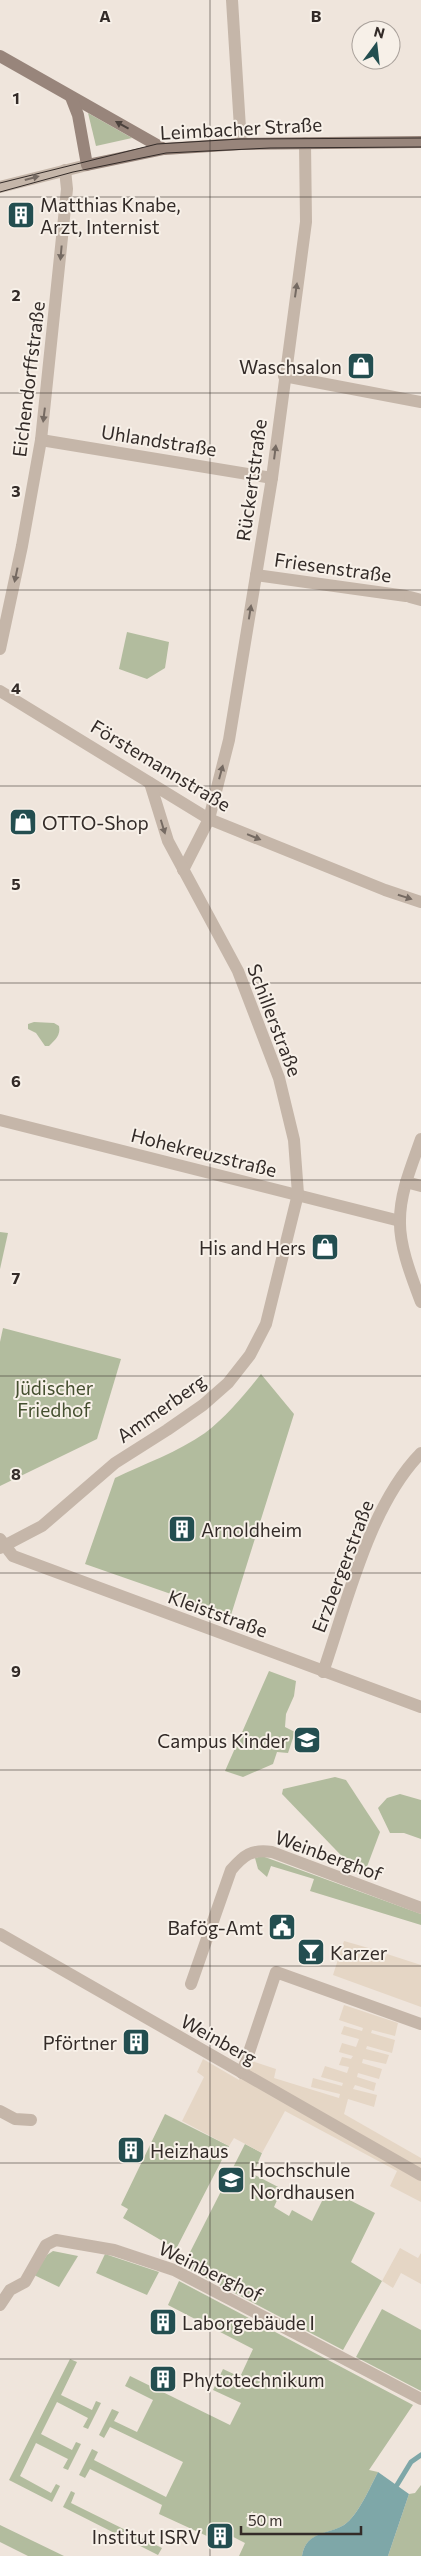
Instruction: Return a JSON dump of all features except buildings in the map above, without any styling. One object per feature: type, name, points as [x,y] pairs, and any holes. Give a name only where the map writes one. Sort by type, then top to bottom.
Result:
[{"type":"street","points":[[232,0],[241,144]]},
{"type":"street","points":[[0,56],[164,149]]},
{"type":"street","points":[[72,97],[78,115],[87,165]]},
{"type":"street","name":"Leimbacher Straße","points":[[0,187],[65,170],[164,149],[241,144],[421,142]]},
{"type":"street","name":"Rückertstraße","points":[[209,819],[229,740],[272,478],[284,376],[306,222],[305,143]]},
{"type":"street","name":"Eichendorffstraße","points":[[0,649],[24,537],[41,440],[67,189],[65,170]]},
{"type":"street","points":[[284,376],[421,402]]},
{"type":"street","name":"Uhlandstraße","points":[[41,440],[272,478]]},
{"type":"street","name":"Friesenstraße","points":[[256,575],[412,598]]},
{"type":"street","name":"Förstemannstraße","points":[[0,691],[209,819],[385,890],[421,902]]},
{"type":"street","name":"Schillerstraße","points":[[150,783],[168,842],[238,972],[279,1078],[294,1140],[298,1194]]},
{"type":"street","points":[[183,870],[209,819]]},
{"type":"street","name":"Hohekreuzstraße","points":[[0,1120],[400,1221]]},
{"type":"street","points":[[421,1139],[406,1182],[400,1221],[403,1241],[421,1302]]},
{"type":"street","points":[[406,1182],[421,1186]]},
{"type":"street","name":"Ammerberg","points":[[2,1544],[42,1526],[115,1463],[168,1430],[203,1405],[228,1383],[250,1355],[266,1324],[298,1194]]},
{"type":"street","name":"Erzbergerstraße","points":[[323,1672],[371,1533],[392,1490],[421,1453]]},
{"type":"street","name":"Kleiststraße","points":[[2,1544],[13,1556],[421,1707]]},
{"type":"street","name":"Weinberghof","points":[[191,1984],[231,1870],[243,1855],[257,1850],[272,1852],[421,1908]]},
{"type":"street","name":"Weinberg","points":[[0,1934],[421,2175]]},
{"type":"street","points":[[242,2073],[276,1972],[421,2024]]},
{"type":"street","points":[[0,2111],[15,2119],[31,2120]]},
{"type":"street","name":"Weinberghof","points":[[0,2305],[10,2290],[25,2282],[46,2245],[56,2240],[114,2250],[174,2270],[421,2399]]},
{"type":"green space","points":[[88,113],[132,138],[96,146]]},
{"type":"green space","points":[[127,632],[169,642],[165,668],[147,679],[119,669]]},
{"type":"green space","points":[[34,1022],[54,1023],[59,1026],[58,1035],[49,1046],[45,1046],[36,1033],[28,1029],[28,1024]]},
{"type":"green space","points":[[0,1232],[8,1233],[0,1269]]},
{"type":"green space","name":"Jüdischer Friedhof","points":[[3,1328],[121,1359],[97,1439],[0,1486],[0,1342]]},
{"type":"green space","points":[[261,1374],[294,1414],[231,1615],[85,1564],[115,1478],[172,1452],[205,1433],[228,1413]]},
{"type":"green space","points":[[269,1671],[296,1681],[294,1696],[286,1714],[285,1727],[295,1732],[288,1753],[277,1752],[273,1764],[243,1777],[225,1771]]},
{"type":"green space","points":[[335,1777],[346,1780],[380,1832],[365,1872],[359,1874],[282,1794],[283,1789]]},
{"type":"green space","points":[[400,1794],[421,1800],[421,1839],[404,1833],[390,1833],[378,1808],[387,1798]]},
{"type":"green space","points":[[262,1856],[421,1914],[421,1925],[310,1891],[314,1879],[271,1866],[267,1877],[258,1869],[255,1858]]},
{"type":"green space","points":[[165,2114],[229,2146],[176,2249],[123,2218],[128,2209],[121,2205]]},
{"type":"green space","points":[[245,2144],[262,2153],[253,2174],[282,2189],[274,2207],[289,2216],[292,2210],[312,2221],[328,2189],[375,2213],[351,2262],[382,2281],[343,2350],[183,2266]]},
{"type":"green space","points":[[53,2251],[78,2256],[59,2287],[34,2275],[47,2255]]},
{"type":"green space","points":[[105,2254],[159,2272],[147,2295],[96,2273]]},
{"type":"green space","points":[[179,2281],[413,2405],[369,2470],[378,2472],[354,2515],[344,2525],[313,2538],[304,2548],[302,2556],[239,2556],[245,2543],[214,2527],[209,2537],[159,2514],[162,2505],[90,2469],[85,2478],[79,2475],[92,2449],[98,2452],[94,2460],[166,2497],[183,2462],[110,2427],[104,2438],[99,2435],[112,2409],[119,2412],[114,2421],[137,2432],[153,2400],[125,2386],[130,2376],[230,2425],[241,2403],[213,2390],[223,2369],[240,2377],[253,2349],[168,2305]]},
{"type":"green space","points":[[382,2309],[421,2330],[421,2391],[356,2357]]},
{"type":"green space","points":[[70,2359],[77,2362],[61,2395],[92,2410],[96,2401],[101,2403],[88,2429],[83,2427],[88,2418],[57,2402],[41,2434],[72,2450],[76,2442],[81,2444],[68,2470],[63,2468],[68,2459],[36,2443],[20,2476],[51,2493],[56,2484],[60,2486],[52,2502],[9,2480]]},
{"type":"green space","points":[[421,2485],[421,2556],[388,2556],[409,2494],[415,2493]]},
{"type":"green space","points":[[71,2491],[75,2493],[71,2503],[162,2548],[158,2555],[63,2507]]},
{"type":"green space","points":[[0,2525],[64,2556],[28,2556],[0,2542]]},
{"type":"shaded area","points":[[344,1941],[372,1949],[371,1953],[385,1958],[387,1954],[421,1965],[421,2007],[333,1975]]},
{"type":"shaded area","points":[[344,2005],[398,2023],[395,2036],[372,2030],[371,2033],[395,2040],[392,2053],[367,2046],[366,2049],[389,2055],[386,2064],[363,2059],[362,2063],[382,2069],[379,2079],[358,2073],[357,2077],[376,2083],[374,2091],[355,2085],[353,2089],[377,2095],[374,2107],[348,2099],[344,2114],[421,2158],[421,2202],[390,2186],[397,2171],[285,2111],[262,2153],[234,2138],[229,2146],[182,2121],[204,2077],[197,2072],[203,2059],[239,2080],[246,2059],[276,2069],[274,2078],[339,2098],[340,2094],[311,2087],[313,2078],[342,2086],[343,2083],[321,2077],[325,2066],[347,2073],[349,2067],[339,2065],[342,2057],[351,2059],[353,2056],[339,2052],[342,2043],[356,2047],[359,2039],[341,2034],[344,2026],[362,2031],[363,2028],[339,2020]]},
{"type":"shaded area","points":[[400,2248],[418,2258],[421,2253],[421,2284],[401,2273],[393,2288],[382,2281]]},
{"type":"water","points":[[378,2472],[409,2494],[388,2556],[302,2556],[304,2548],[313,2538],[349,2521],[363,2501]]},
{"type":"waterway","points":[[397,2485],[411,2462],[421,2455]]},
{"type":"tram line","points":[[0,183],[157,144],[240,139],[421,138]]},
{"type":"tram line","points":[[0,192],[73,172],[166,153],[270,148],[421,147]]},
{"type":"place","name":"Matthias Knabe, Arzt, Internist","points":[[21,215]]},
{"type":"place","name":"Waschsalon","points":[[361,366]]},
{"type":"place","name":"OTTO-Shop","points":[[23,822]]},
{"type":"place","name":"His and Hers","points":[[325,1247]]},
{"type":"place","name":"Arnoldheim","points":[[182,1529]]},
{"type":"place","name":"Campus Kinder","points":[[307,1740]]},
{"type":"place","name":"Bafög-Amt","points":[[282,1927]]},
{"type":"place","name":"Karzer","points":[[311,1952]]},
{"type":"place","name":"Pförtner","points":[[136,2042]]},
{"type":"place","name":"Heizhaus","points":[[131,2150]]},
{"type":"place","name":"Hochschule Nordhausen","points":[[231,2180]]},
{"type":"place","name":"Laborgebäude I","points":[[163,2322]]},
{"type":"place","name":"Phytotechnikum","points":[[163,2379]]},
{"type":"place","name":"Institut ISRV","points":[[220,2536]]}]
